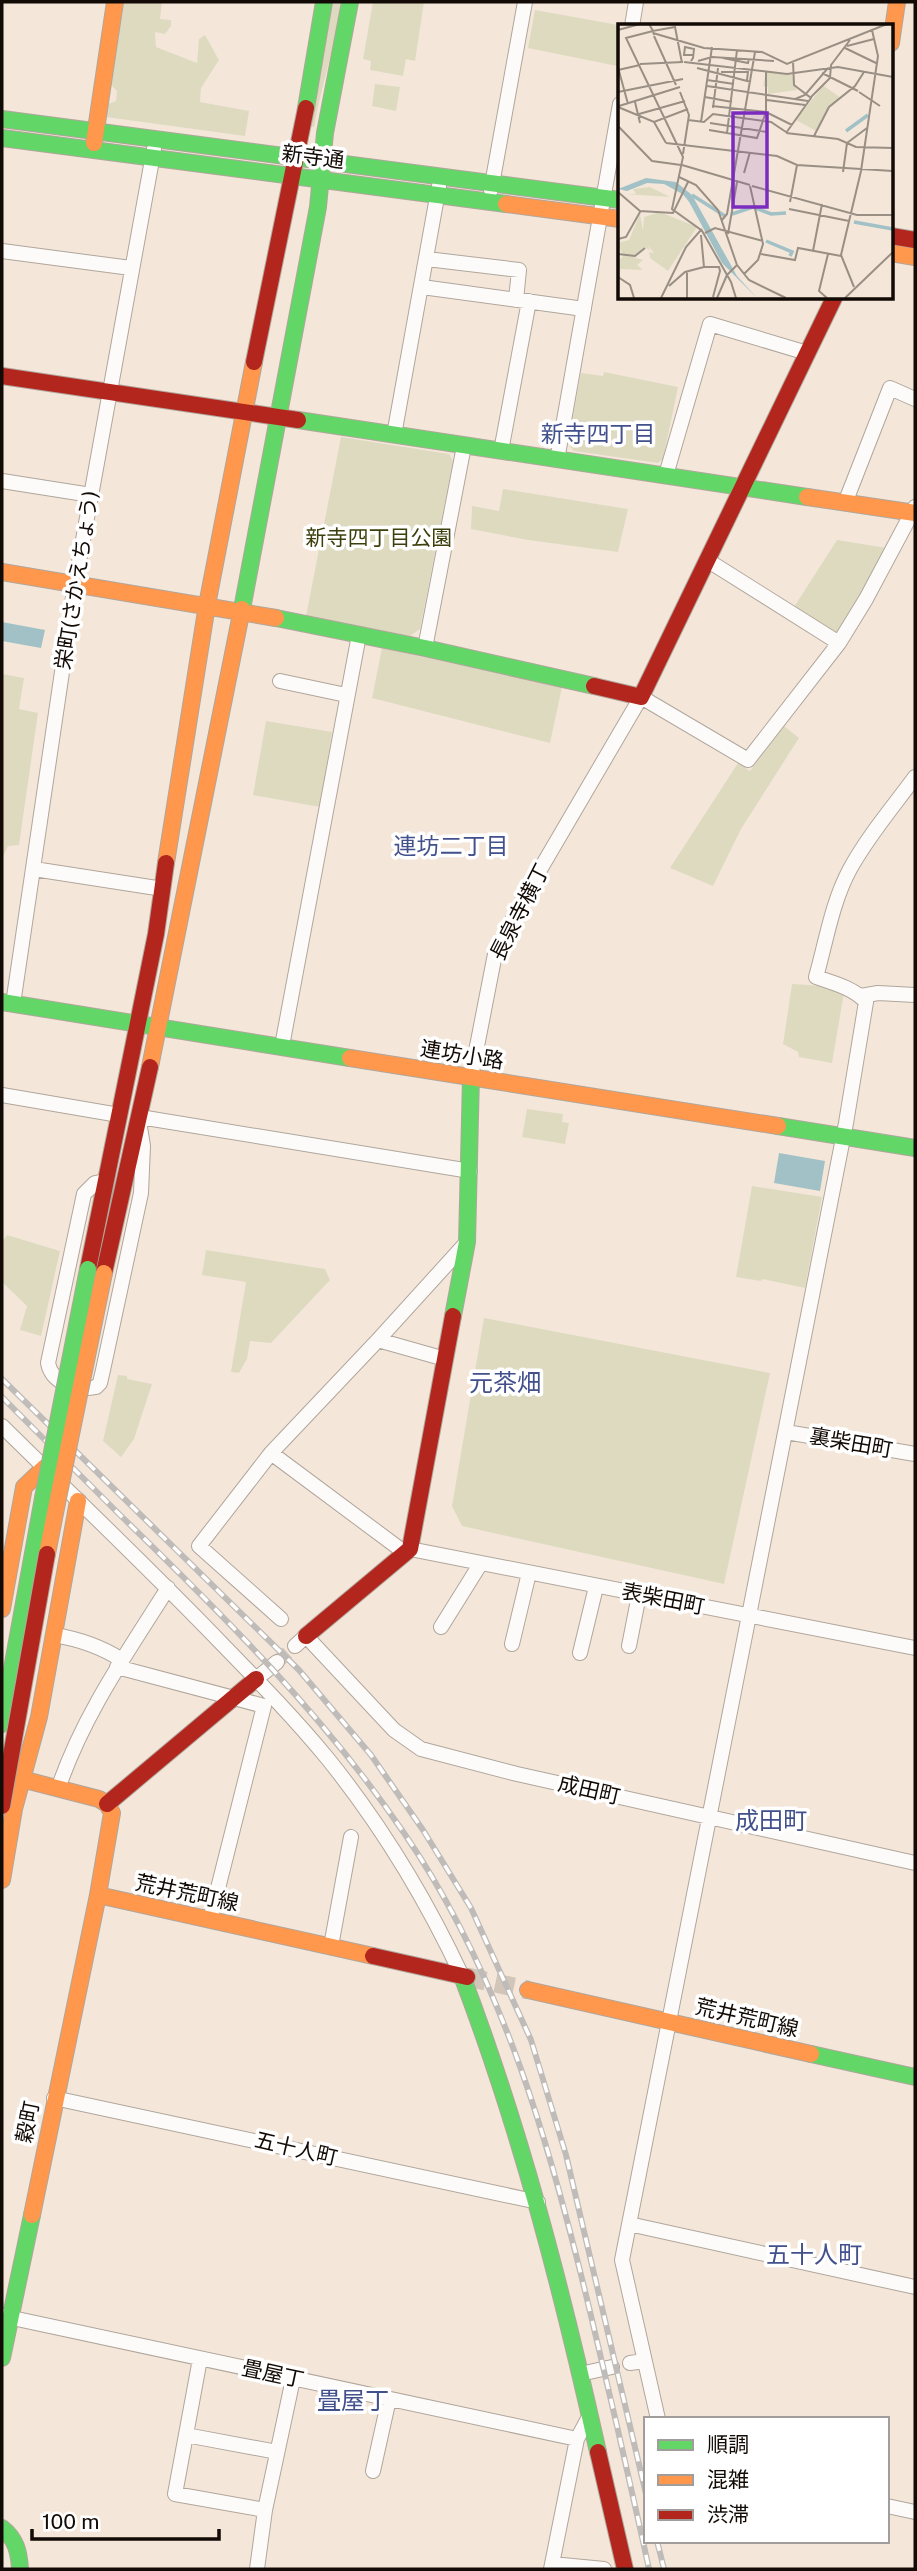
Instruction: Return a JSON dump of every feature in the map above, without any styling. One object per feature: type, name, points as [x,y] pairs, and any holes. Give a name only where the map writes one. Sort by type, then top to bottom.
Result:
[{"type":"street","points":[[93,150],[115,2]]},
{"type":"street","points":[[96,1271],[105,1181],[163,889],[207,605],[324,2]]},
{"type":"street","points":[[2,1724],[96,1271],[140,1120],[189,866],[212,766],[279,418],[350,2]]},
{"type":"street","points":[[490,202],[525,2]]},
{"type":"street","points":[[632,24],[636,2]]},
{"type":"street","points":[[892,36],[897,2]]},
{"type":"street","name":"新寺通","points":[[2,119],[612,199]]},
{"type":"street","points":[[557,460],[601,217],[612,199],[618,128]]},
{"type":"street","name":"新寺通","points":[[2,138],[618,219]]},
{"type":"street","name":"栄町(さかえちょう)","points":[[7,1003],[34,869],[75,584],[156,139]]},
{"type":"street","points":[[394,435],[440,178]]},
{"type":"street","points":[[892,236],[915,240]]},
{"type":"street","points":[[2,251],[131,268]]},
{"type":"street","points":[[892,253],[915,257]]},
{"type":"street","points":[[427,259],[519,270],[522,300],[501,451]]},
{"type":"street","points":[[422,287],[584,309]]},
{"type":"street","points":[[641,697],[834,299]]},
{"type":"street","points":[[666,475],[710,324],[807,353]]},
{"type":"street","points":[[2,376],[845,503],[914,511],[839,643],[748,760],[641,697],[425,648],[241,611],[2,572]]},
{"type":"street","points":[[845,503],[890,388],[915,399]]},
{"type":"street","points":[[425,648],[464,446]]},
{"type":"street","points":[[2,481],[91,495]]},
{"type":"street","points":[[707,560],[839,643]]},
{"type":"street","points":[[282,1046],[359,635]]},
{"type":"street","points":[[280,681],[346,695]]},
{"type":"street","name":"長泉寺横丁","points":[[471,1077],[495,954],[641,697]]},
{"type":"street","points":[[658,2417],[637,2362],[622,2260],[786,1432],[866,1002],[861,996],[838,984],[816,977],[840,893],[850,868],[880,822],[913,784]]},
{"type":"street","points":[[34,869],[163,889]]},
{"type":"street","points":[[861,996],[878,993],[915,995]]},
{"type":"street","name":"連坊小路","points":[[7,1003],[915,1148]]},
{"type":"street","points":[[300,1641],[407,1550],[467,1241],[471,1077]]},
{"type":"street","points":[[2,1095],[119,1115]]},
{"type":"street","points":[[140,1120],[470,1171]]},
{"type":"street","points":[[105,1181],[95,1183],[84,1195],[48,1363],[50,1372],[59,1381],[71,1386],[96,1387],[100,1383],[141,1194],[143,1146],[140,1120]]},
{"type":"street","points":[[281,1619],[199,1546],[271,1453],[467,1241]]},
{"type":"street","points":[[378,1340],[445,1359]]},
{"type":"street","points":[[2,1426],[168,1588],[256,1679],[327,1758],[360,1801],[424,1902],[464,1976],[518,2132],[538,2202],[625,2569]]},
{"type":"street","name":"裏柴田町","points":[[786,1432],[915,1454]]},
{"type":"street","points":[[271,1453],[407,1550]]},
{"type":"street","points":[[2,1609],[24,1486],[45,1467]]},
{"type":"street","points":[[6,1807],[24,1779],[39,1717],[78,1501]]},
{"type":"street","name":"表柴田町","points":[[407,1550],[915,1648]]},
{"type":"street","points":[[2,1880],[6,1807],[40,1551]]},
{"type":"street","points":[[441,1627],[481,1563]]},
{"type":"street","points":[[512,1644],[530,1573]]},
{"type":"street","points":[[580,1653],[596,1587]]},
{"type":"street","points":[[58,1788],[85,1722],[119,1663],[168,1588]]},
{"type":"street","points":[[629,1646],[639,1595]]},
{"type":"street","points":[[54,1635],[102,1647],[119,1663],[264,1706],[210,1920]]},
{"type":"street","name":"成田町","points":[[300,1641],[394,1730],[421,1749],[517,1774],[915,1863]]},
{"type":"street","points":[[107,1804],[276,1662]]},
{"type":"street","points":[[2,1774],[99,1799],[107,1804],[112,1813],[98,1895]]},
{"type":"street","points":[[331,1945],[351,1838]]},
{"type":"street","name":"荒井荒町線","points":[[98,1895],[464,1976]]},
{"type":"street","name":"穀町","points":[[2,2358],[6,2317],[98,1895]]},
{"type":"street","name":"荒井荒町線","points":[[528,1990],[915,2077]]},
{"type":"street","name":"五十人町","points":[[54,2098],[538,2202]]},
{"type":"street","points":[[629,2224],[915,2287]]},
{"type":"street","name":"畳屋丁","points":[[6,2317],[577,2439]]},
{"type":"street","points":[[200,2359],[175,2494],[265,2510]]},
{"type":"street","points":[[580,2374],[612,2367]]},
{"type":"street","points":[[257,2569],[265,2510],[293,2378]]},
{"type":"street","points":[[373,2471],[389,2399]]},
{"type":"street","points":[[590,2415],[577,2439],[550,2567],[604,2569]]},
{"type":"street","points":[[186,2435],[277,2452]]},
{"type":"street","points":[[889,2506],[915,2512]]},
{"type":"street","points":[[2,2528],[17,2545],[19,2569]]},
{"type":"green space","points":[[123,2],[162,2],[160,19],[171,20],[171,26],[165,34],[155,32],[156,47],[197,63],[199,39],[205,35],[219,60],[201,88],[200,102],[249,111],[245,136],[106,117],[108,104],[116,101],[117,91],[110,84]]},
{"type":"green space","points":[[332,2],[343,2],[314,127],[309,126]]},
{"type":"green space","points":[[373,2],[424,2],[415,61],[406,59],[403,76],[370,70],[371,61],[363,59]]},
{"type":"green space","points":[[535,10],[618,25],[617,66],[528,48]]},
{"type":"green space","points":[[375,84],[400,87],[396,111],[372,106]]},
{"type":"green space","points":[[604,372],[678,387],[663,459],[658,463],[574,451],[568,444],[581,373],[603,376]]},
{"type":"green space","name":"新寺四丁目公園","points":[[341,437],[449,454],[453,461],[420,629],[410,636],[306,616]]},
{"type":"green space","points":[[503,489],[628,509],[618,552],[471,529],[472,506],[499,511]]},
{"type":"green space","points":[[837,540],[887,548],[836,634],[794,607]]},
{"type":"green space","points":[[382,648],[562,687],[550,743],[372,698]]},
{"type":"green space","points":[[2,674],[24,678],[19,709],[38,713],[19,845],[8,846],[2,859]]},
{"type":"green space","points":[[266,721],[332,732],[320,807],[253,795]]},
{"type":"green space","points":[[784,726],[799,738],[741,829],[713,886],[670,868],[738,763],[750,771]]},
{"type":"green space","points":[[792,984],[825,986],[844,993],[832,1063],[799,1057],[798,1052],[783,1044]]},
{"type":"green space","points":[[527,1109],[563,1114],[562,1122],[569,1123],[565,1144],[522,1137]]},
{"type":"green space","points":[[752,1186],[822,1197],[805,1288],[762,1279],[736,1277]]},
{"type":"green space","points":[[7,1235],[60,1251],[41,1336],[20,1330],[27,1306],[2,1282],[2,1242]]},
{"type":"green space","points":[[206,1250],[325,1269],[330,1280],[271,1343],[250,1341],[247,1359],[239,1373],[231,1372],[246,1282],[202,1275]]},
{"type":"green space","points":[[484,1318],[770,1373],[724,1584],[462,1526],[452,1506]]},
{"type":"green space","points":[[118,1375],[152,1384],[134,1439],[121,1457],[103,1441]]},
{"type":"water","points":[[2,622],[45,630],[41,648],[2,641]]},
{"type":"water","points":[[779,1153],[825,1161],[820,1191],[774,1183]]},
{"type":"tunnel","points":[[277,1662],[295,1646]]},
{"type":"tunnel","points":[[467,1977],[528,1990]]},
{"type":"railway","points":[[2,1379],[299,1670],[371,1755],[423,1830],[471,1908],[531,2040],[566,2155],[644,2486]]},
{"type":"railway","points":[[2,1397],[270,1666],[373,1789],[439,1889],[470,1947],[497,2007],[541,2130],[577,2257],[649,2569]]},
{"type":"railway","points":[[658,2543],[664,2569]]},
{"type":"traffic: fast","points":[[306,108],[324,2]]},
{"type":"traffic: fast","points":[[242,609],[318,207],[325,133],[350,2]]},
{"type":"traffic: fast","points":[[2,119],[618,200]]},
{"type":"traffic: fast","points":[[2,138],[506,204]]},
{"type":"traffic: fast","points":[[298,420],[807,497]]},
{"type":"traffic: fast","points":[[276,618],[594,686]]},
{"type":"traffic: fast","points":[[2,1002],[350,1058]]},
{"type":"traffic: fast","points":[[453,1316],[467,1242],[471,1077]]},
{"type":"traffic: fast","points":[[778,1126],[915,1148]]},
{"type":"traffic: fast","points":[[43,1498],[88,1269]]},
{"type":"traffic: fast","points":[[2,1724],[43,1498]]},
{"type":"traffic: fast","points":[[462,1976],[503,2093],[539,2211],[598,2452]]},
{"type":"traffic: fast","points":[[811,2054],[915,2077]]},
{"type":"traffic: fast","points":[[2,2358],[32,2215]]},
{"type":"traffic: fast","points":[[2,2528],[16,2546],[20,2569]]},
{"type":"traffic: slow","points":[[94,143],[115,2]]},
{"type":"traffic: slow","points":[[892,36],[897,2]]},
{"type":"traffic: slow","points":[[506,204],[618,219]]},
{"type":"traffic: slow","points":[[892,253],[915,257]]},
{"type":"traffic: slow","points":[[166,863],[207,605],[254,362]]},
{"type":"traffic: slow","points":[[807,497],[915,513]]},
{"type":"traffic: slow","points":[[2,572],[276,618]]},
{"type":"traffic: slow","points":[[150,1067],[242,609]]},
{"type":"traffic: slow","points":[[350,1058],[778,1126]]},
{"type":"traffic: slow","points":[[57,1503],[104,1273]]},
{"type":"traffic: slow","points":[[2,1609],[24,1487],[45,1467]]},
{"type":"traffic: slow","points":[[2,1880],[14,1809],[39,1717],[78,1501]]},
{"type":"traffic: slow","points":[[47,1554],[57,1503]]},
{"type":"traffic: slow","points":[[2,1774],[99,1799],[107,1804],[112,1813],[98,1895],[32,2215]]},
{"type":"traffic: slow","points":[[98,1895],[373,1956]]},
{"type":"traffic: slow","points":[[528,1990],[811,2054]]},
{"type":"traffic: jam","points":[[254,362],[306,108]]},
{"type":"traffic: jam","points":[[892,236],[915,240]]},
{"type":"traffic: jam","points":[[594,686],[641,697],[834,299]]},
{"type":"traffic: jam","points":[[2,376],[298,420]]},
{"type":"traffic: jam","points":[[88,1269],[156,934],[166,863]]},
{"type":"traffic: jam","points":[[104,1273],[150,1067]]},
{"type":"traffic: jam","points":[[306,1636],[410,1549],[453,1316]]},
{"type":"traffic: jam","points":[[2,1806],[47,1554]]},
{"type":"traffic: jam","points":[[107,1804],[256,1679]]},
{"type":"traffic: jam","points":[[373,1956],[467,1977]]},
{"type":"traffic: jam","points":[[598,2452],[625,2569]]},
{"type":"district","name":"新寺四丁目","points":[[598,434]]},
{"type":"district","name":"連坊二丁目","points":[[451,846]]},
{"type":"district","name":"元茶畑","points":[[505,1383]]},
{"type":"district","name":"成田町","points":[[771,1821]]},
{"type":"district","name":"五十人町","points":[[814,2255]]},
{"type":"district","name":"畳屋丁","points":[[353,2401]]}]
